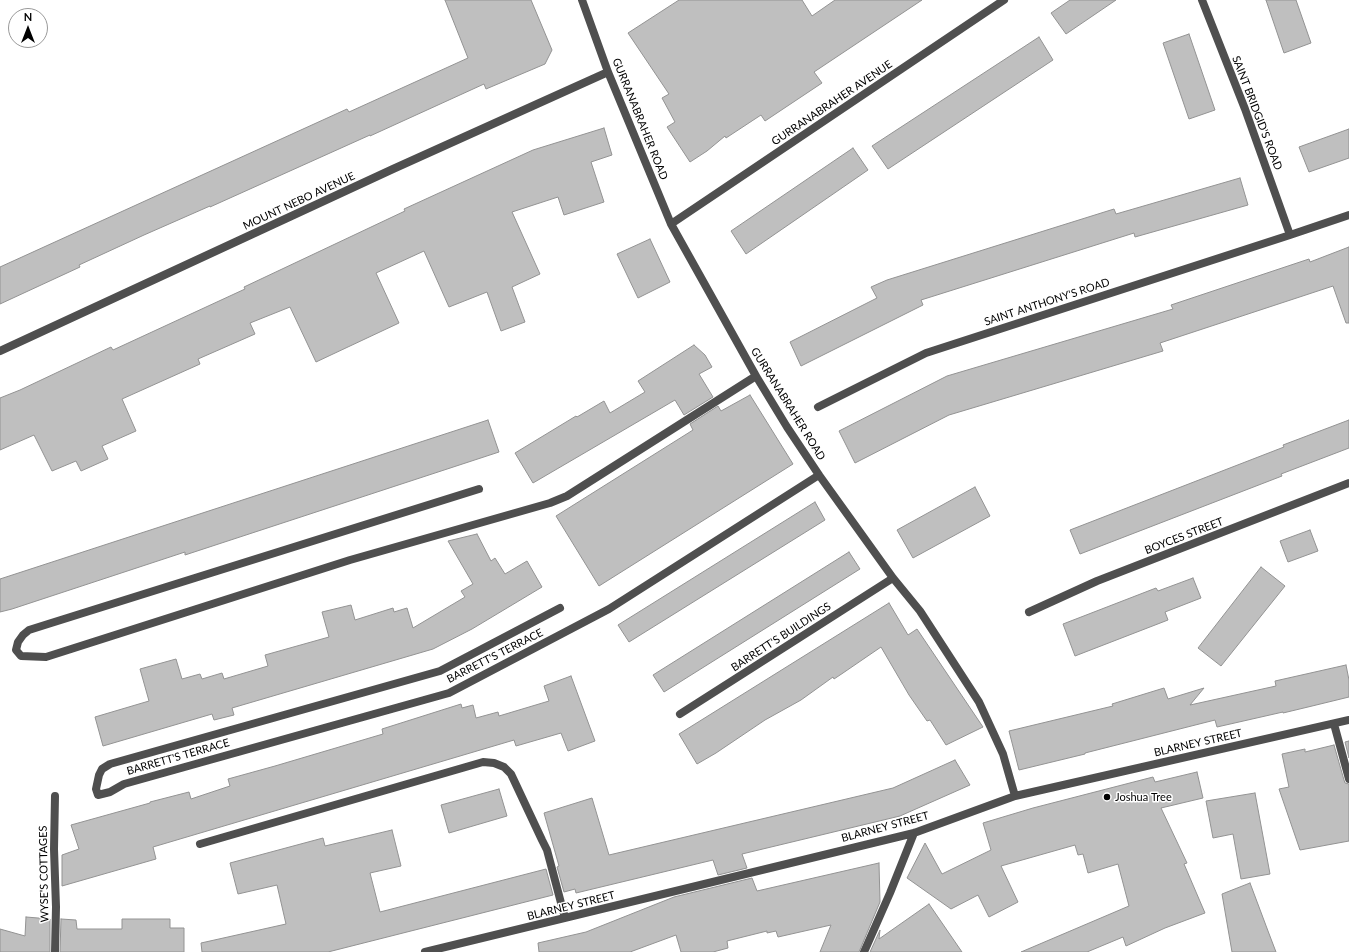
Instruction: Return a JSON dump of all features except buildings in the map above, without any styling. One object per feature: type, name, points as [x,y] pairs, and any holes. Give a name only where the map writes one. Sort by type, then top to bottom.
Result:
[{"type":"street","name":"GURRANABRAHER AVENUE","points":[[671,224],[1004,0]]},
{"type":"street","name":"SAINT BRIDGID'S ROAD","points":[[1202,0],[1246,109],[1290,235]]},
{"type":"street","name":"GURRANABRAHER ROAD","points":[[585,1],[608,72],[671,224],[756,376],[787,427],[819,476],[893,578],[920,611],[979,702],[1003,754],[1015,796]]},
{"type":"street","name":"MOUNT NEBO AVENUE","points":[[0,351],[387,172],[608,72]]},
{"type":"street","name":"SAINT ANTHONY'S ROAD","points":[[818,407],[926,353],[1290,235],[1349,214]]},
{"type":"street","points":[[479,489],[29,630],[18,642],[16,650],[21,656],[46,657],[350,560],[550,503],[567,496],[756,376]]},
{"type":"street","name":"BARRETT'S TERRACE","points":[[560,608],[440,671],[110,764],[102,769],[99,775],[96,789],[98,796],[110,792],[124,784],[449,693],[609,609],[819,476]]},
{"type":"street","name":"BOYCES STREET","points":[[1029,612],[1097,581],[1349,484]]},
{"type":"street","name":"BARRETT'S BUILDINGS","points":[[680,714],[893,578]]},
{"type":"street","name":"BLARNEY STREET","points":[[425,952],[914,833],[1015,796],[1349,720]]},
{"type":"street","points":[[1334,724],[1349,779]]},
{"type":"street","points":[[200,844],[483,762],[494,763],[504,767],[511,774],[547,850],[565,918]]},
{"type":"street","name":"WYSE'S COTTAGES","points":[[55,796],[55,952]]},
{"type":"street","points":[[864,952],[914,833]]},
{"type":"place","name":"Joshua Tree","points":[[1107,797]]}]
